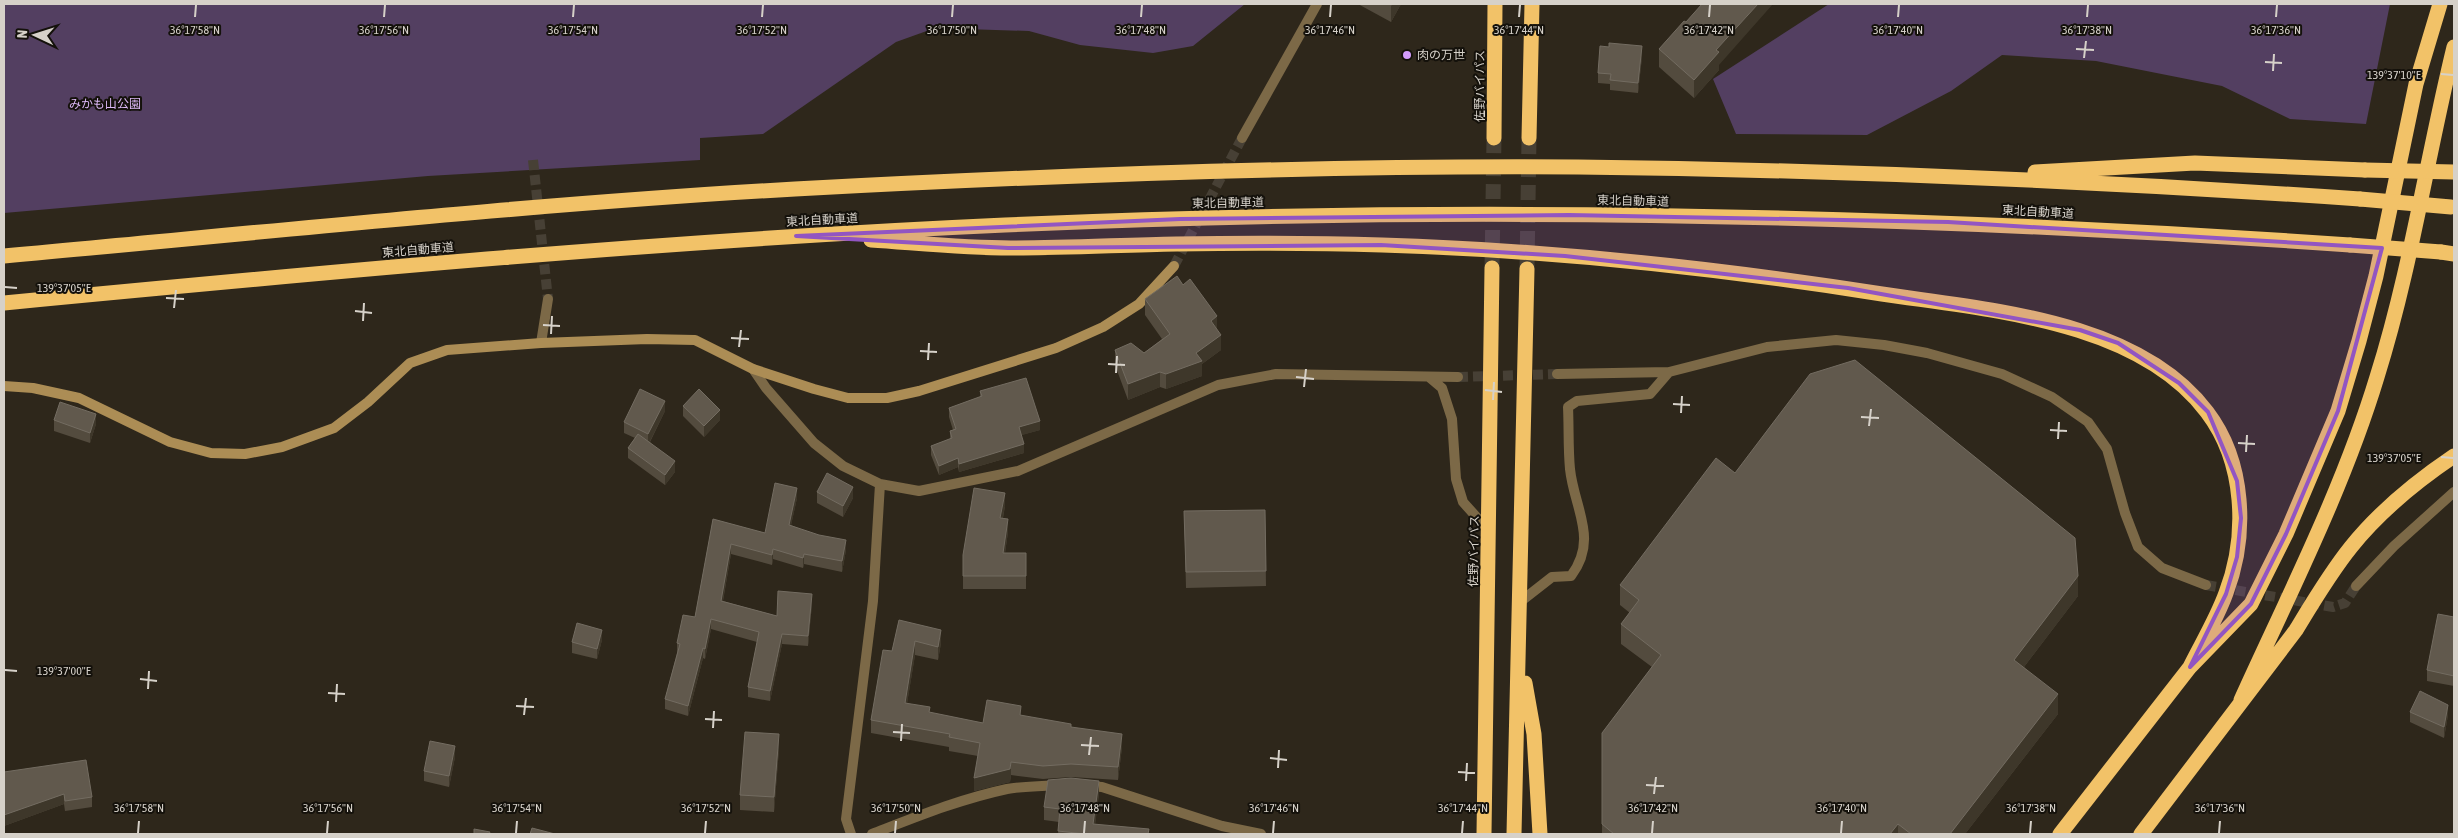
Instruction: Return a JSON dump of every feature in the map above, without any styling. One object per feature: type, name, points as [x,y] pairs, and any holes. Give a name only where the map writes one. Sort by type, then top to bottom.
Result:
[{"type":"highway","name":"佐野バイパス","points":[[1494,138],[1495,4]]},
{"type":"highway","points":[[1529,138],[1532,4]]},
{"type":"highway","points":[[2060,834],[2190,667],[2251,604],[2286,534],[2338,410],[2376,276],[2416,84],[2440,4]]},
{"type":"highway","points":[[2241,700],[2342,475],[2377,378],[2405,277],[2454,47]]},
{"type":"highway","points":[[1951,176],[2195,163],[2454,172]]},
{"type":"highway","points":[[4,256],[555,206],[718,194],[1006,179],[1200,173],[1563,167],[1793,171],[1951,176],[2197,188],[2452,207]]},
{"type":"highway","name":"東北自動車道","points":[[4,304],[567,252],[796,236],[1006,225],[1180,219],[1579,215],[1948,222],[2191,234],[2448,253]]},
{"type":"highway","points":[[796,236],[1008,248],[1176,244],[1382,245],[1565,256],[1714,271],[1848,288],[2023,317],[2080,330],[2118,343],[2152,362],[2178,383],[2208,412],[2225,445],[2237,481],[2241,518],[2236,557],[2226,594],[2190,667]]},
{"type":"highway","name":"佐野バイパス","points":[[1484,834],[1492,268]]},
{"type":"highway","points":[[1514,834],[1527,269]]},
{"type":"highway","points":[[2140,834],[2296,630],[2317,595],[2351,546],[2384,512],[2454,456]]},
{"type":"highway","points":[[1519,652],[1534,734],[1540,834]]},
{"type":"highway","points":[[1473,834],[1484,769]]},
{"type":"street","points":[[1242,138],[1317,4]]},
{"type":"street","points":[[4,386],[33,388],[79,398],[170,442],[211,454],[245,454],[282,447],[334,428],[368,402],[410,363],[447,350],[541,343],[647,339],[695,340],[753,369],[814,389],[848,398],[887,398],[919,391],[1056,348],[1103,327],[1139,304],[1174,266]]},
{"type":"street","points":[[541,343],[548,299]]},
{"type":"street","points":[[1557,374],[1669,372],[1768,347],[1836,340],[1884,345],[1928,353],[2002,374],[2052,398],[2088,422],[2108,449],[2125,513],[2138,547],[2162,568],[2206,585]]},
{"type":"street","points":[[753,369],[766,388],[814,443],[844,466],[880,484],[919,491],[1018,471],[1218,385],[1276,374],[1458,377]]},
{"type":"street","points":[[1520,602],[1552,577],[1571,576],[1582,562],[1584,534],[1570,470],[1568,407],[1577,401],[1650,394],[1669,372]]},
{"type":"street","points":[[1429,376],[1442,388],[1452,419],[1456,479],[1463,502],[1489,531]]},
{"type":"street","points":[[851,834],[846,819],[873,601],[880,484]]},
{"type":"street","points":[[2356,586],[2394,546],[2454,492]]},
{"type":"street","points":[[872,834],[929,812],[999,791],[1074,785],[1102,787],[1222,826],[1261,834]]},
{"type":"highlighted area","points":[[1569,215],[1948,222],[2382,248],[2338,411],[2286,534],[2251,604],[2190,667],[2226,594],[2237,557],[2241,518],[2237,481],[2208,412],[2179,383],[2118,343],[2080,330],[1848,288],[1565,256],[1381,245],[1008,248],[796,236],[1180,219]]},
{"type":"green space","name":"みかも山公園","points":[[4,4],[1245,4],[1193,46],[1153,53],[1080,45],[1029,31],[935,28],[896,42],[763,134],[700,138],[700,160],[428,176],[4,213]]},
{"type":"green space","points":[[1829,4],[2390,4],[2366,124],[2290,119],[2222,86],[2096,61],[2002,55],[1951,91],[1867,135],[1736,134],[1713,79]]},
{"type":"building","points":[[1702,4],[1758,4],[1716,50],[1719,52],[1694,80],[1659,49]]},
{"type":"building","points":[[1609,43],[1642,46],[1638,83],[1610,80],[1611,74],[1598,73],[1600,46],[1609,47]]},
{"type":"building","points":[[1177,276],[1183,285],[1190,279],[1217,316],[1211,321],[1221,335],[1196,353],[1202,361],[1166,374],[1160,372],[1128,384],[1115,350],[1131,343],[1144,353],[1170,334],[1145,299]]},
{"type":"building","points":[[1855,360],[2075,538],[2078,576],[2014,660],[2058,694],[1950,834],[1911,834],[1898,824],[1890,834],[1614,834],[1602,824],[1602,733],[1661,655],[1621,624],[1639,600],[1620,585],[1716,458],[1735,473],[1810,374]]},
{"type":"building","points":[[1026,378],[1040,421],[1019,427],[1024,444],[959,464],[958,458],[939,466],[931,446],[952,438],[950,431],[956,429],[949,408],[982,396],[980,391]]},
{"type":"building","points":[[640,389],[665,401],[648,434],[624,422]]},
{"type":"building","points":[[699,389],[720,410],[704,426],[683,406]]},
{"type":"building","points":[[60,402],[96,414],[90,433],[54,420]]},
{"type":"building","points":[[638,434],[675,461],[665,475],[628,448]]},
{"type":"building","points":[[827,473],[853,487],[843,506],[817,492]]},
{"type":"building","points":[[775,483],[797,488],[789,525],[819,535],[846,540],[842,561],[804,554],[803,558],[773,549],[772,555],[731,544],[721,601],[777,616],[778,591],[812,594],[808,636],[782,634],[770,691],[748,687],[759,632],[711,619],[705,649],[703,648],[688,706],[665,699],[680,644],[677,643],[683,615],[695,617],[713,519],[765,533]]},
{"type":"building","points":[[974,488],[1005,493],[1000,518],[1008,519],[1003,553],[1026,553],[1026,576],[963,576],[963,555]]},
{"type":"building","points":[[1265,510],[1266,571],[1186,572],[1184,511]]},
{"type":"building","points":[[2438,614],[2454,617],[2454,676],[2427,670]]},
{"type":"building","points":[[899,620],[941,630],[938,647],[915,641],[905,703],[930,707],[929,712],[983,723],[987,700],[1021,706],[1020,715],[1071,724],[1071,727],[1122,734],[1118,767],[1071,764],[1043,766],[1011,762],[1010,769],[974,778],[980,743],[949,737],[950,734],[871,720],[883,650],[892,651]]},
{"type":"building","points":[[577,623],[602,630],[597,649],[572,642]]},
{"type":"building","points":[[2420,691],[2448,705],[2444,727],[2410,712]]},
{"type":"building","points":[[745,732],[779,734],[774,797],[740,795]]},
{"type":"building","points":[[430,741],[455,746],[449,776],[424,771]]},
{"type":"building","points":[[86,760],[92,797],[65,801],[64,794],[4,815],[4,772]]},
{"type":"building","points":[[1071,778],[1099,781],[1093,824],[1149,829],[1148,834],[1085,834],[1058,831],[1060,809],[1044,807],[1048,780]]},
{"type":"building","points":[[532,828],[555,834],[530,834]]},
{"type":"building","points":[[474,829],[490,832],[489,834],[474,834]]},
{"type":"tunnel","points":[[1174,266],[1242,138]]},
{"type":"tunnel","points":[[1492,268],[1494,138]]},
{"type":"tunnel","points":[[1527,269],[1529,138]]},
{"type":"tunnel","points":[[533,160],[548,299]]},
{"type":"tunnel","points":[[1458,377],[1557,374]]},
{"type":"tunnel","points":[[2206,585],[2333,607],[2345,603],[2356,586]]},
{"type":"place","name":"肉の万世","points":[[1407,55]]}]
